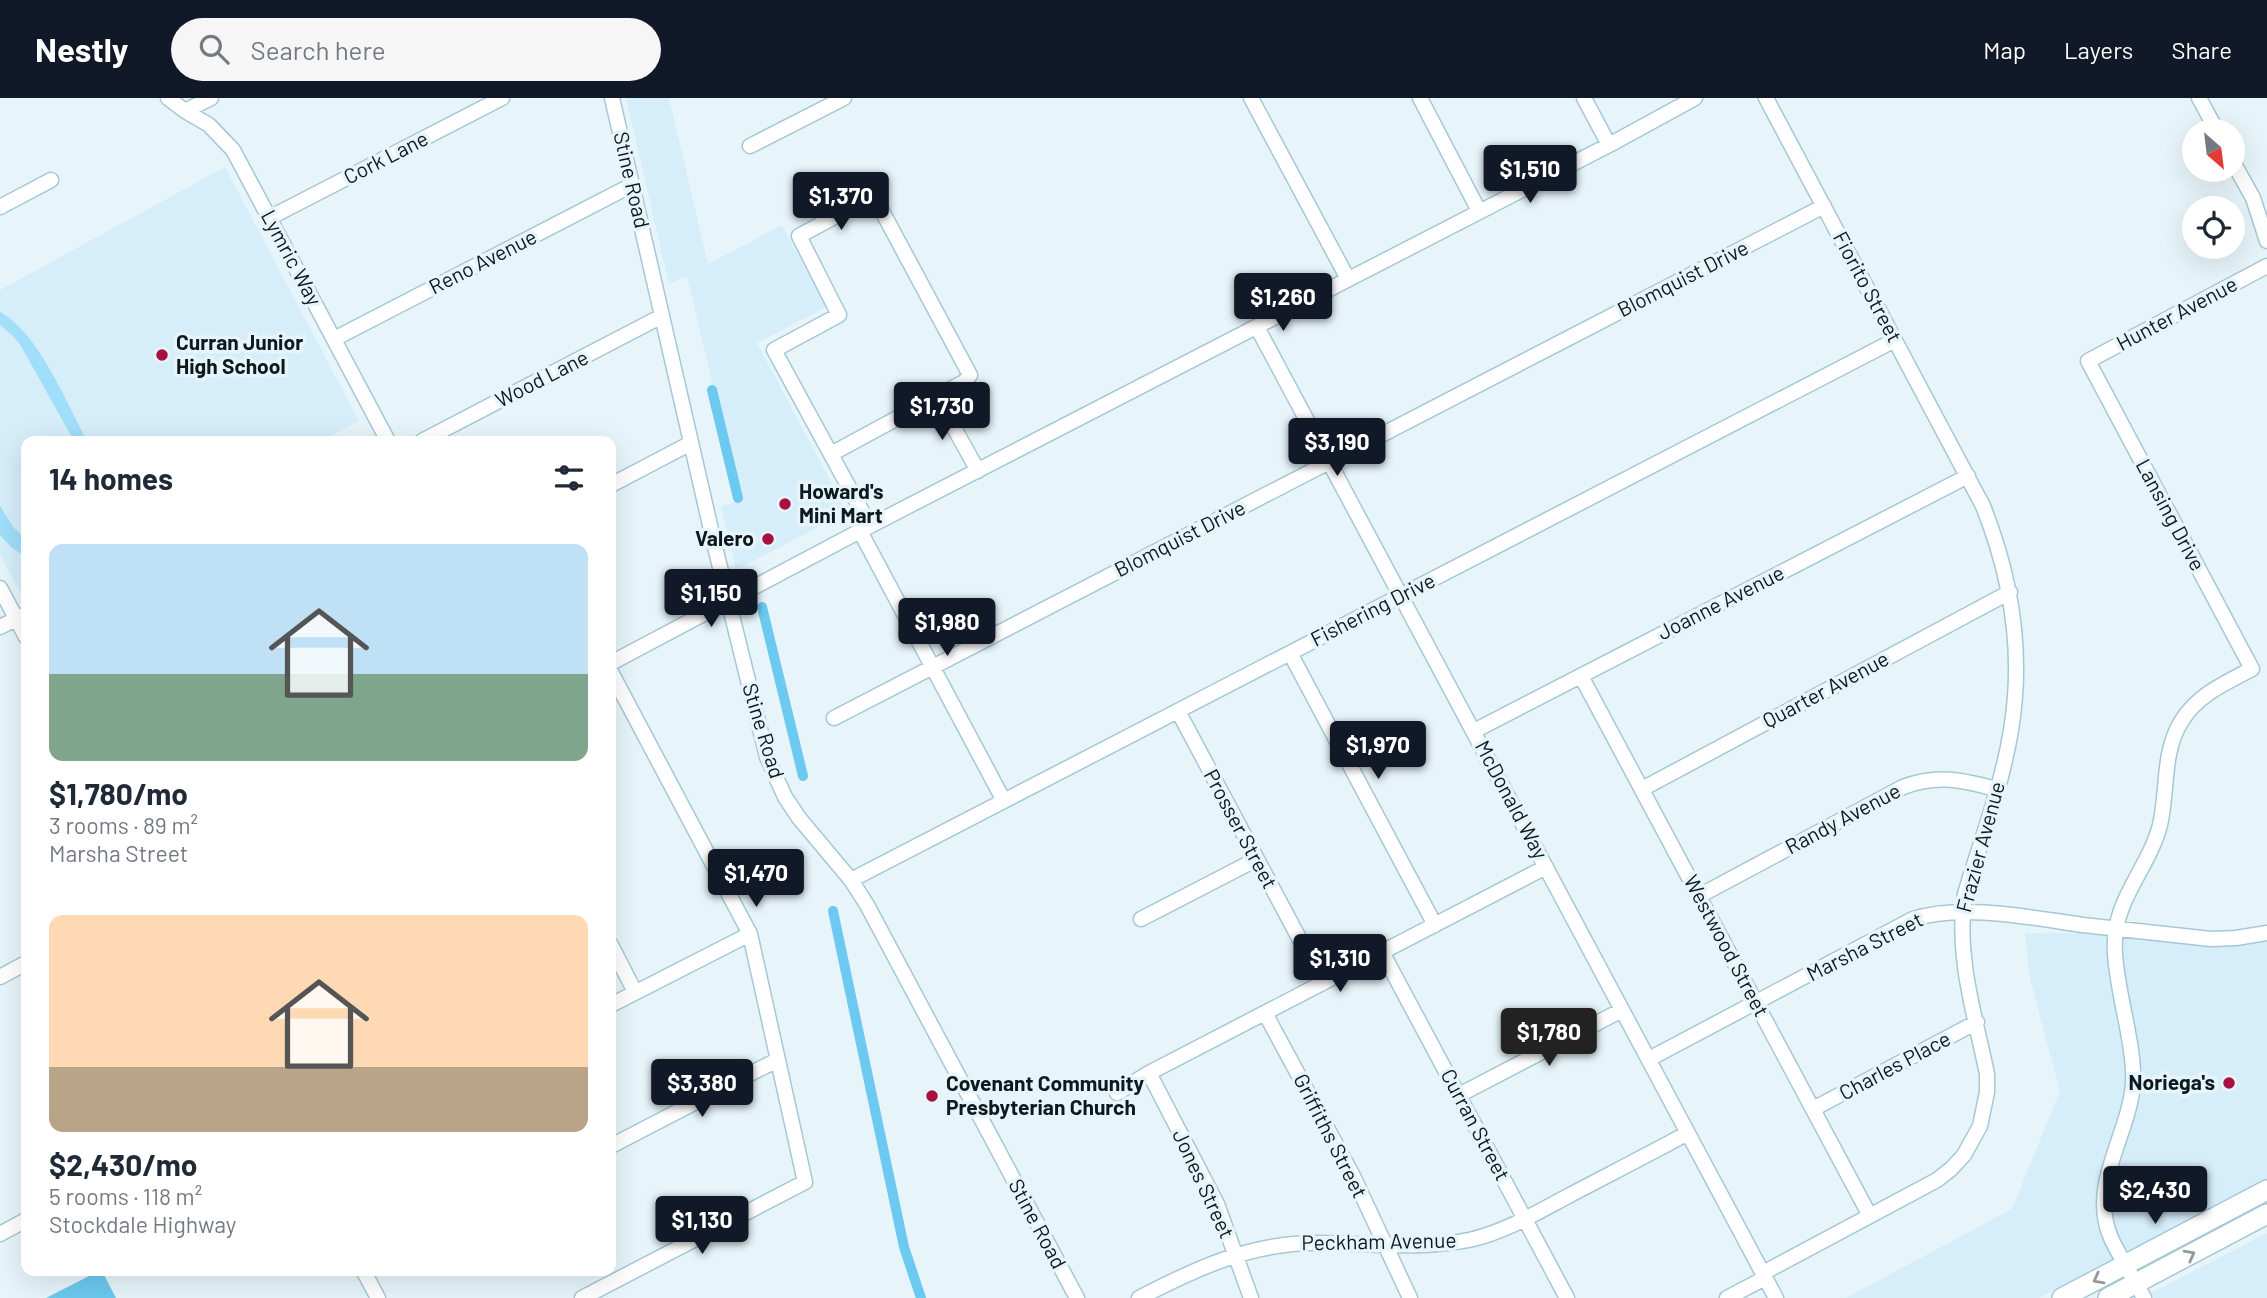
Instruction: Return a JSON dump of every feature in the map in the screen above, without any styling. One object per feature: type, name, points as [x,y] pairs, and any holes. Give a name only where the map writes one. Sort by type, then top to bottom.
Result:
[{"type":"main road","points":[[2108,1298],[2267,1190]]},
{"type":"main road","points":[[2062,1298],[2135,1280],[2267,1214]]},
{"type":"street","name":"Lymric Way","points":[[168,98],[209,125],[228,143],[385,436]]},
{"type":"street","points":[[185,111],[211,98]]},
{"type":"street","name":"Cork Lane","points":[[270,218],[502,98]]},
{"type":"street","name":"Stine Road","points":[[611,98],[760,734],[774,776],[799,818],[851,880],[867,905],[1077,1298]]},
{"type":"street","points":[[750,146],[844,98]]},
{"type":"street","points":[[1251,98],[1348,279]]},
{"type":"street","points":[[1420,98],[1479,211]]},
{"type":"street","points":[[1584,98],[1609,145]]},
{"type":"street","points":[[616,660],[865,528],[1609,145],[1695,98]]},
{"type":"street","name":"Fiorito Street","points":[[1766,98],[1968,476]]},
{"type":"street","points":[[2199,98],[2210,119]]},
{"type":"street","points":[[0,207],[51,180]]},
{"type":"street","points":[[2244,182],[2253,198],[2267,241]]},
{"type":"street","name":"Reno Avenue","points":[[334,340],[632,185]]},
{"type":"street","points":[[831,454],[964,382],[970,375],[875,198],[867,198],[799,236],[839,315],[774,349],[831,454],[932,667],[1004,801]]},
{"type":"street","name":"Blomquist Drive","points":[[834,718],[1824,206]]},
{"type":"street","name":"Hunter Avenue","points":[[2088,361],[2267,266]]},
{"type":"street","name":"Wood Lane","points":[[432,436],[662,316]]},
{"type":"street","name":"McDonald Way","points":[[1257,327],[1776,1298]]},
{"type":"street","name":"Fishering Drive","points":[[851,880],[1895,340]]},
{"type":"street","name":"Lansing Drive","points":[[2088,361],[2252,669],[2199,699],[2180,723],[2169,754],[2159,828],[2152,847],[2124,898],[2116,929]]},
{"type":"street","points":[[937,397],[978,471]]},
{"type":"street","points":[[616,482],[691,443]]},
{"type":"street","name":"Frazier Avenue","points":[[1727,1298],[1937,1180],[1951,1169],[1973,1142],[1983,1118],[1987,1074],[1962,949],[1962,912],[2008,744],[2016,698],[2016,638],[2010,592],[1995,537],[1968,476]]},
{"type":"street","name":"Joanne Avenue","points":[[1474,731],[1968,476]]},
{"type":"street","points":[[0,588],[21,616],[0,627]]},
{"type":"street","name":"Quarter Avenue","points":[[1642,789],[2010,592]]},
{"type":"street","points":[[1290,653],[1435,925]]},
{"type":"street","name":"Westwood Street","points":[[1581,676],[1870,1216]]},
{"type":"street","points":[[582,1298],[805,1182],[750,933],[616,681]]},
{"type":"street","name":"Prosser Street","points":[[1178,711],[1323,983]]},
{"type":"street","name":"Randy Avenue","points":[[1699,895],[1917,782],[1948,778],[1996,789]]},
{"type":"street","points":[[1141,919],[1257,859]]},
{"type":"street","points":[[1117,1093],[1149,1073],[1546,867]]},
{"type":"street","name":"Marsha Street","points":[[1649,1059],[1913,919],[1929,914],[1962,912],[2026,917],[2211,939],[2267,933]]},
{"type":"street","points":[[2116,929],[2115,953],[2133,1081],[2128,1113],[2107,1177],[2104,1208],[2111,1238],[2135,1280]]},
{"type":"street","points":[[616,1002],[750,933]]},
{"type":"street","name":"Curran Street","points":[[1382,952],[1567,1298]]},
{"type":"street","points":[[616,955],[635,992]]},
{"type":"street","points":[[0,976],[21,965]]},
{"type":"street","points":[[1459,1096],[1622,1010]]},
{"type":"street","name":"Griffiths Street","points":[[1265,1013],[1353,1176],[1410,1298]]},
{"type":"street","name":"Charles Place","points":[[1813,1110],[1977,1022]]},
{"type":"street","points":[[616,1143],[777,1060]]},
{"type":"street","name":"Jones Street","points":[[1149,1073],[1207,1182],[1251,1298]]},
{"type":"street","name":"Peckham Avenue","points":[[1139,1298],[1185,1274],[1261,1248],[1300,1244],[1448,1244],[1495,1232],[1525,1219],[1688,1133]]},
{"type":"street","points":[[0,1234],[21,1223]]},
{"type":"street","points":[[368,1276],[378,1298]]},
{"type":"shaded area","points":[[626,98],[669,98],[708,264],[782,225],[826,307],[757,343],[847,512],[736,570],[721,506],[740,501],[687,276],[669,284]]},
{"type":"shaded area","name":"Curran Junior High School","points":[[225,167],[359,421],[330,436],[21,436],[21,593],[0,555],[0,290]]},
{"type":"shaded area","points":[[0,312],[27,335],[50,369],[84,436],[71,436],[21,346],[0,325]]},
{"type":"shaded area","points":[[0,506],[21,534],[21,554],[0,535]]},
{"type":"shaded area","points":[[2025,933],[2267,933],[2267,1179],[2039,1298],[1846,1298],[2012,1209],[2060,1091],[2030,979]]},
{"type":"shaded area","points":[[2267,1233],[2267,1298],[2154,1298],[2151,1293]]},
{"type":"shaded area","points":[[89,1276],[105,1276],[116,1298],[46,1298]]},
{"type":"waterway","points":[[712,390],[738,498]]},
{"type":"waterway","points":[[762,607],[803,776]]},
{"type":"waterway","points":[[833,911],[904,1247],[921,1298]]},
{"type":"place","name":"Curran Junior High School","points":[[162,355]]},
{"type":"place","name":"Howard's Mini Mart","points":[[785,504]]},
{"type":"place","name":"Valero","points":[[768,539]]},
{"type":"place","name":"Noriega's","points":[[2229,1083]]},
{"type":"place","name":"Covenant Community Presbyterian Church","points":[[932,1096]]}]
